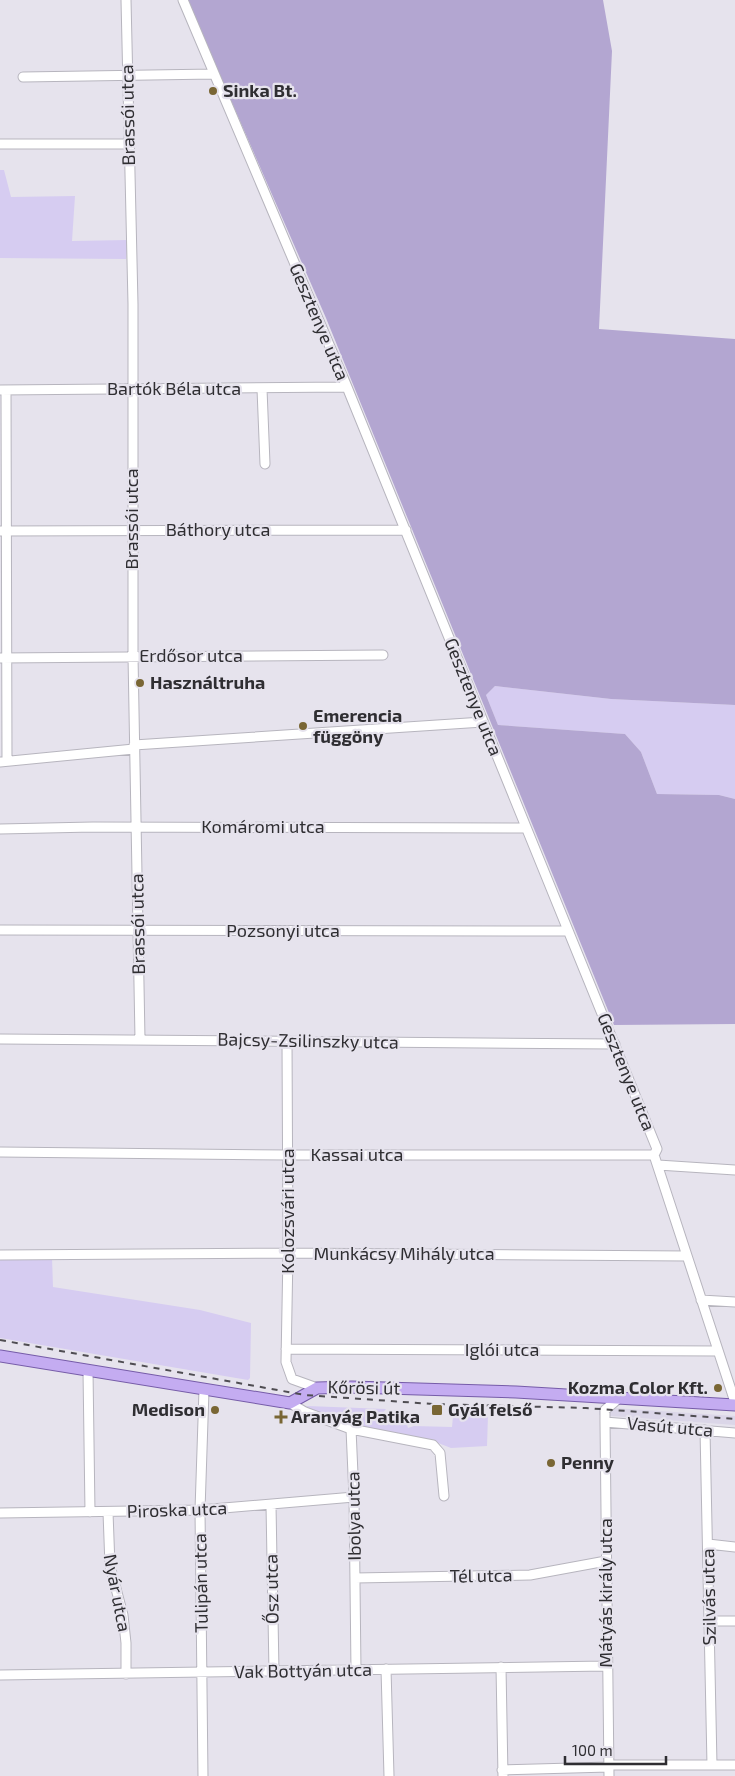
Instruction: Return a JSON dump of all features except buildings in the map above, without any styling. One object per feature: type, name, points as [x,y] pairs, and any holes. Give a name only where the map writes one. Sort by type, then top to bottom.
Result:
[{"type":"main road","points":[[0,1356],[204,1390],[294,1401]]},
{"type":"main road","name":"Kőrösi út","points":[[294,1401],[317,1388],[361,1387],[593,1395],[735,1404]]},
{"type":"street","name":"Brassói utca","points":[[126,0],[133,304],[132,656],[140,1039]]},
{"type":"street","name":"Gesztenye utca","points":[[183,0],[406,530],[525,828],[657,1149],[654,1155],[735,1404]]},
{"type":"street","points":[[23,77],[214,74]]},
{"type":"street","points":[[0,144],[128,144]]},
{"type":"street","name":"Bartók Béla utca","points":[[3,390],[347,387]]},
{"type":"street","points":[[262,389],[264,464]]},
{"type":"street","points":[[3,390],[3,762],[134,747],[483,722]]},
{"type":"street","name":"Báthory utca","points":[[3,531],[406,530]]},
{"type":"street","name":"Erdősor utca","points":[[3,658],[383,655]]},
{"type":"street","name":"Komáromi utca","points":[[0,828],[525,828]]},
{"type":"street","name":"Pozsonyi utca","points":[[0,930],[567,931]]},
{"type":"street","name":"Bajcsy-Zsilinszky utca","points":[[0,1038],[615,1044]]},
{"type":"street","name":"Kolozsvári utca","points":[[287,1041],[288,1254],[286,1362],[292,1379],[297,1386],[294,1401]]},
{"type":"street","name":"Kassai utca","points":[[0,1152],[288,1156],[654,1155]]},
{"type":"street","points":[[658,1165],[735,1170]]},
{"type":"street","name":"Munkácsy Mihály utca","points":[[0,1255],[687,1256]]},
{"type":"street","points":[[701,1300],[735,1302]]},
{"type":"street","points":[[705,1311],[716,1301]]},
{"type":"street","name":"Iglói utca","points":[[286,1349],[718,1351]]},
{"type":"street","points":[[88,1371],[90,1512]]},
{"type":"street","points":[[292,1379],[317,1388]]},
{"type":"street","name":"Tulipán utca","points":[[203,1776],[200,1510],[204,1390]]},
{"type":"street","points":[[593,1395],[605,1410],[619,1397]]},
{"type":"street","points":[[294,1401],[305,1412],[351,1429],[433,1445],[440,1453],[444,1496]]},
{"type":"street","name":"Mátyás király utca","points":[[605,1410],[606,1666],[609,1769]]},
{"type":"street","name":"Vasút utca","points":[[604,1422],[735,1433]]},
{"type":"street","name":"Ibolya utca","points":[[351,1429],[354,1498],[356,1670]]},
{"type":"street","name":"Szilvás utca","points":[[704,1430],[712,1765]]},
{"type":"street","name":"Piroska utca","points":[[0,1513],[200,1510],[354,1498]]},
{"type":"street","name":"Ősz utca","points":[[271,1505],[274,1672]]},
{"type":"street","name":"Nyár utca","points":[[108,1512],[110,1566],[123,1615],[126,1643],[126,1674]]},
{"type":"street","points":[[708,1544],[735,1547]]},
{"type":"street","name":"Tél utca","points":[[355,1578],[530,1575],[606,1561]]},
{"type":"street","points":[[710,1621],[735,1621]]},
{"type":"street","name":"Vak Bottyán utca","points":[[0,1675],[606,1666]]},
{"type":"street","points":[[501,1667],[502,1773],[735,1765]]},
{"type":"street","points":[[386,1669],[388,1776]]},
{"type":"shaded area","points":[[187,0],[603,0],[612,51],[599,329],[735,339],[735,705],[611,699],[495,686],[486,695],[498,725],[625,734],[641,752],[657,794],[719,795],[735,799],[735,1024],[614,1025],[326,318]]},
{"type":"shaded area","points":[[0,170],[4,170],[11,197],[75,196],[72,241],[128,240],[126,259],[0,258]]},
{"type":"shaded area","points":[[495,686],[611,699],[735,705],[735,799],[719,795],[657,794],[641,752],[625,734],[498,725],[486,695]]},
{"type":"shaded area","points":[[52,1257],[53,1287],[200,1310],[251,1323],[250,1378],[248,1380],[0,1338],[0,1259]]},
{"type":"shaded area","points":[[307,1406],[386,1409],[381,1415],[389,1415],[391,1425],[400,1423],[399,1418],[405,1417],[408,1428],[414,1426],[452,1427],[453,1416],[488,1415],[487,1446],[451,1448],[433,1441],[357,1428],[305,1408]]},
{"type":"shaded area","points":[[599,1407],[735,1416],[735,1425],[599,1415]]},
{"type":"railway","points":[[0,1340],[305,1395],[433,1404],[586,1408],[735,1419]]},
{"type":"place","name":"Sinka Bt.","points":[[213,91]]},
{"type":"place","name":"Használtruha","points":[[140,683]]},
{"type":"place","name":"Emerencia függöny","points":[[303,726]]},
{"type":"place","name":"Kozma Color Kft.","points":[[718,1388]]},
{"type":"place","name":"Medison","points":[[215,1410]]},
{"type":"place","name":"Gyál felső","points":[[437,1410]]},
{"type":"place","name":"Aranyág Patika","points":[[281,1417]]},
{"type":"place","name":"Penny","points":[[551,1463]]}]
